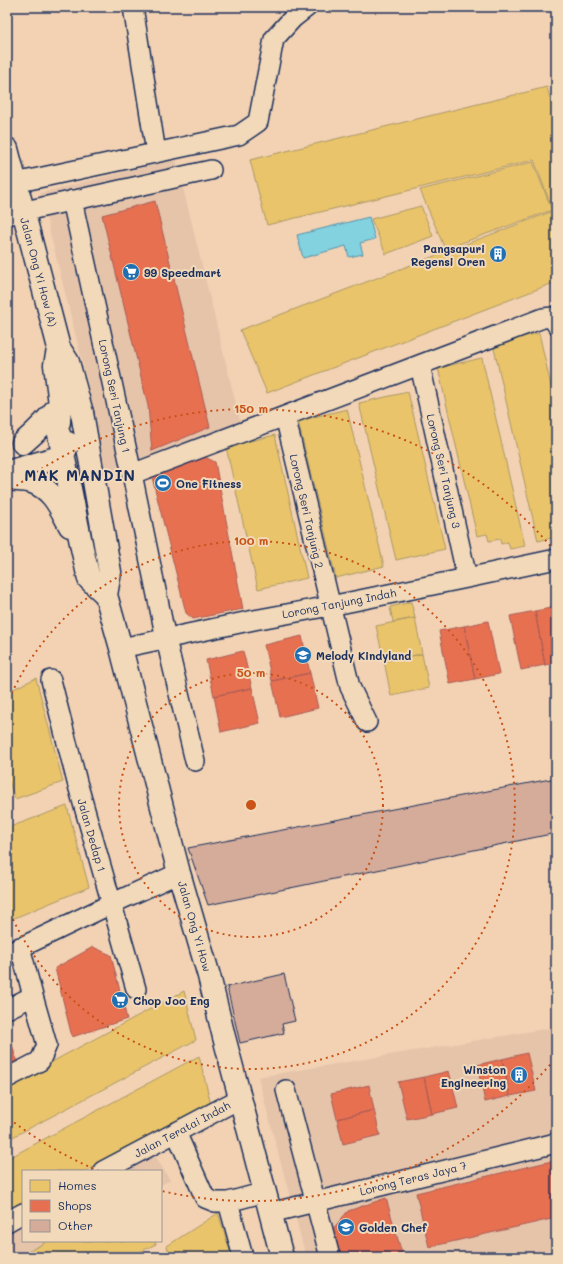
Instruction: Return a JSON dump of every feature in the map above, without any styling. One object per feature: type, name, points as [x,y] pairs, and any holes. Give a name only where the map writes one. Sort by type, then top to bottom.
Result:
[{"type":"main road","name":"Jalan Ong Yi How (A)","points":[[7,150],[15,183],[15,213],[59,348],[68,362],[82,413]]},
{"type":"main road","name":"Jalan Ong Yi How (A)","points":[[59,348],[55,365],[64,444]]},
{"type":"main road","points":[[15,446],[39,429],[60,404]]},
{"type":"main road","points":[[7,472],[64,444],[73,435],[82,413]]},
{"type":"main road","name":"Jalan Ong Yi How","points":[[82,413],[110,572],[106,595],[179,873],[209,976],[282,1257]]},
{"type":"main road","points":[[15,446],[64,444],[80,458],[95,491]]},
{"type":"main road","name":"Jalan Ong Yi How","points":[[64,444],[82,548],[89,578],[106,595]]},
{"type":"main road","points":[[7,479],[32,482],[44,488],[55,498],[82,548]]},
{"type":"street","points":[[133,7],[156,153]]},
{"type":"street","points":[[15,183],[240,135],[258,122],[274,39],[293,18],[307,7]]},
{"type":"street","points":[[15,213],[211,170]]},
{"type":"street","name":"Lorong Seri Tanjung 1","points":[[72,200],[166,638],[195,761]]},
{"type":"street","points":[[132,474],[543,318],[555,321]]},
{"type":"street","name":"Lorong Seri Tanjung 3","points":[[420,365],[467,578]]},
{"type":"street","name":"Lorong Seri Tanjung 2","points":[[285,416],[350,687],[367,722]]},
{"type":"street","name":"Lorong Tanjung Indah","points":[[121,648],[556,559]]},
{"type":"street","name":"Jalan Dedap 1","points":[[51,680],[77,782],[136,989]]},
{"type":"street","points":[[7,1078],[40,1061],[47,1044],[33,996],[14,951],[179,873]]},
{"type":"street","points":[[7,1010],[33,996]]},
{"type":"street","points":[[286,1090],[330,1257]]},
{"type":"street","name":"Jalan Teratai Indah","points":[[105,1170],[241,1098]]},
{"type":"street","points":[[176,1132],[205,1198],[215,1202],[228,1202],[243,1257]]},
{"type":"street","name":"Lorong Teras Jaya 7","points":[[228,1202],[315,1201],[556,1143]]},
{"type":"street","points":[[7,1222],[22,1214]]},
{"type":"shaded area","points":[[176,159],[240,421],[102,479],[88,385],[40,193]]},
{"type":"shaded area","points":[[556,1027],[556,1257],[306,1257],[258,1077]]},
{"type":"shaded area","points":[[154,1154],[170,1180],[162,1184],[162,1170],[124,1170]]},
{"type":"shaded area","points":[[22,1223],[22,1242],[155,1242],[156,1244],[130,1257],[7,1257],[7,1231]]},
{"type":"water","points":[[369,217],[375,239],[360,243],[363,254],[349,257],[346,246],[303,258],[297,235]]},
{"type":"building: Homes","name":"Pangsapuri Regensi Oren","points":[[547,87],[556,121],[556,282],[267,393],[240,330],[553,211],[534,160],[267,225],[250,160]]},
{"type":"building: Homes","points":[[533,162],[552,210],[445,249],[420,190]]},
{"type":"building: Homes","points":[[421,206],[433,236],[386,254],[371,219]]},
{"type":"building: Homes","points":[[539,333],[556,408],[556,537],[538,541],[493,344]]},
{"type":"building: Homes","points":[[482,358],[525,546],[510,549],[508,542],[501,544],[500,539],[489,541],[487,534],[477,536],[438,368]]},
{"type":"building: Homes","points":[[408,392],[445,549],[396,560],[359,403]]},
{"type":"building: Homes","points":[[347,409],[384,566],[336,578],[298,421]]},
{"type":"building: Homes","points":[[275,435],[307,578],[258,589],[226,447]]},
{"type":"building: Homes","points":[[411,602],[415,618],[393,622],[390,607]]},
{"type":"building: Homes","points":[[415,618],[422,654],[384,661],[376,626]]},
{"type":"building: Homes","points":[[422,654],[429,688],[391,696],[384,661]]},
{"type":"building: Homes","points":[[36,678],[63,782],[15,799],[7,775],[7,692]]},
{"type":"building: Homes","points":[[67,806],[89,887],[7,921],[7,828]]},
{"type":"building: Homes","points":[[184,991],[196,1040],[7,1140],[7,1086]]},
{"type":"building: Homes","points":[[199,1056],[211,1105],[88,1170],[22,1170],[22,1206],[7,1213],[7,1159]]},
{"type":"building: Homes","points":[[218,1213],[232,1257],[170,1257],[167,1246]]},
{"type":"building: Homes","points":[[46,1242],[155,1242],[156,1244],[130,1257],[18,1257]]},
{"type":"building: Shops","points":[[155,201],[210,427],[152,451],[148,406],[102,215]]},
{"type":"building: Shops","points":[[205,457],[215,462],[243,609],[193,619],[186,613],[152,477]]},
{"type":"building: Shops","points":[[556,607],[556,663],[545,665],[535,611]]},
{"type":"building: Shops","points":[[535,611],[545,665],[521,670],[510,616]]},
{"type":"building: Shops","points":[[488,621],[499,674],[475,679],[464,626]]},
{"type":"building: Shops","points":[[464,626],[475,679],[450,684],[439,631]]},
{"type":"building: Shops","points":[[302,636],[310,673],[272,681],[264,645]]},
{"type":"building: Shops","points":[[243,651],[252,688],[214,696],[206,660]]},
{"type":"building: Shops","points":[[310,673],[318,708],[280,717],[272,681]]},
{"type":"building: Shops","points":[[252,688],[260,723],[221,732],[214,696]]},
{"type":"building: Shops","points":[[93,947],[111,955],[127,1019],[72,1037],[55,968]]},
{"type":"building: Shops","points":[[7,1026],[18,1066],[7,1072]]},
{"type":"building: Shops","name":"Winston Engineering","points":[[527,1053],[536,1091],[510,1096],[502,1059]]},
{"type":"building: Shops","points":[[502,1059],[510,1096],[485,1102],[477,1065]]},
{"type":"building: Shops","points":[[449,1071],[458,1108],[432,1114],[424,1077]]},
{"type":"building: Shops","points":[[424,1077],[432,1114],[407,1119],[398,1082]]},
{"type":"building: Shops","points":[[369,1085],[374,1110],[337,1119],[331,1094]]},
{"type":"building: Shops","points":[[374,1110],[380,1135],[343,1144],[337,1119]]},
{"type":"building: Shops","points":[[556,1160],[556,1218],[429,1247],[416,1193]]},
{"type":"building: Shops","points":[[386,1198],[403,1257],[340,1257],[331,1231],[348,1211]]},
{"type":"building: Shops","points":[[556,1251],[556,1257],[530,1257]]},
{"type":"building: Other","points":[[556,778],[556,833],[208,905],[188,848]]},
{"type":"building: Other","points":[[284,974],[295,1021],[282,1024],[284,1033],[240,1043],[227,987]]},
{"type":"place","name":"Pangsapuri Regensi Oren","points":[[498,254]]},
{"type":"place","name":"99 Speedmart","points":[[131,272]]},
{"type":"place","name":"One Fitness","points":[[163,483]]},
{"type":"place","name":"Melody Kindyland","points":[[303,655]]},
{"type":"place","name":"Chop Joo Eng","points":[[120,1000]]},
{"type":"place","name":"Winston Engineering","points":[[519,1075]]},
{"type":"place","name":"Golden Chef","points":[[346,1227]]},
{"type":"district","name":"MAK MANDIN","points":[[80,475]]}]
